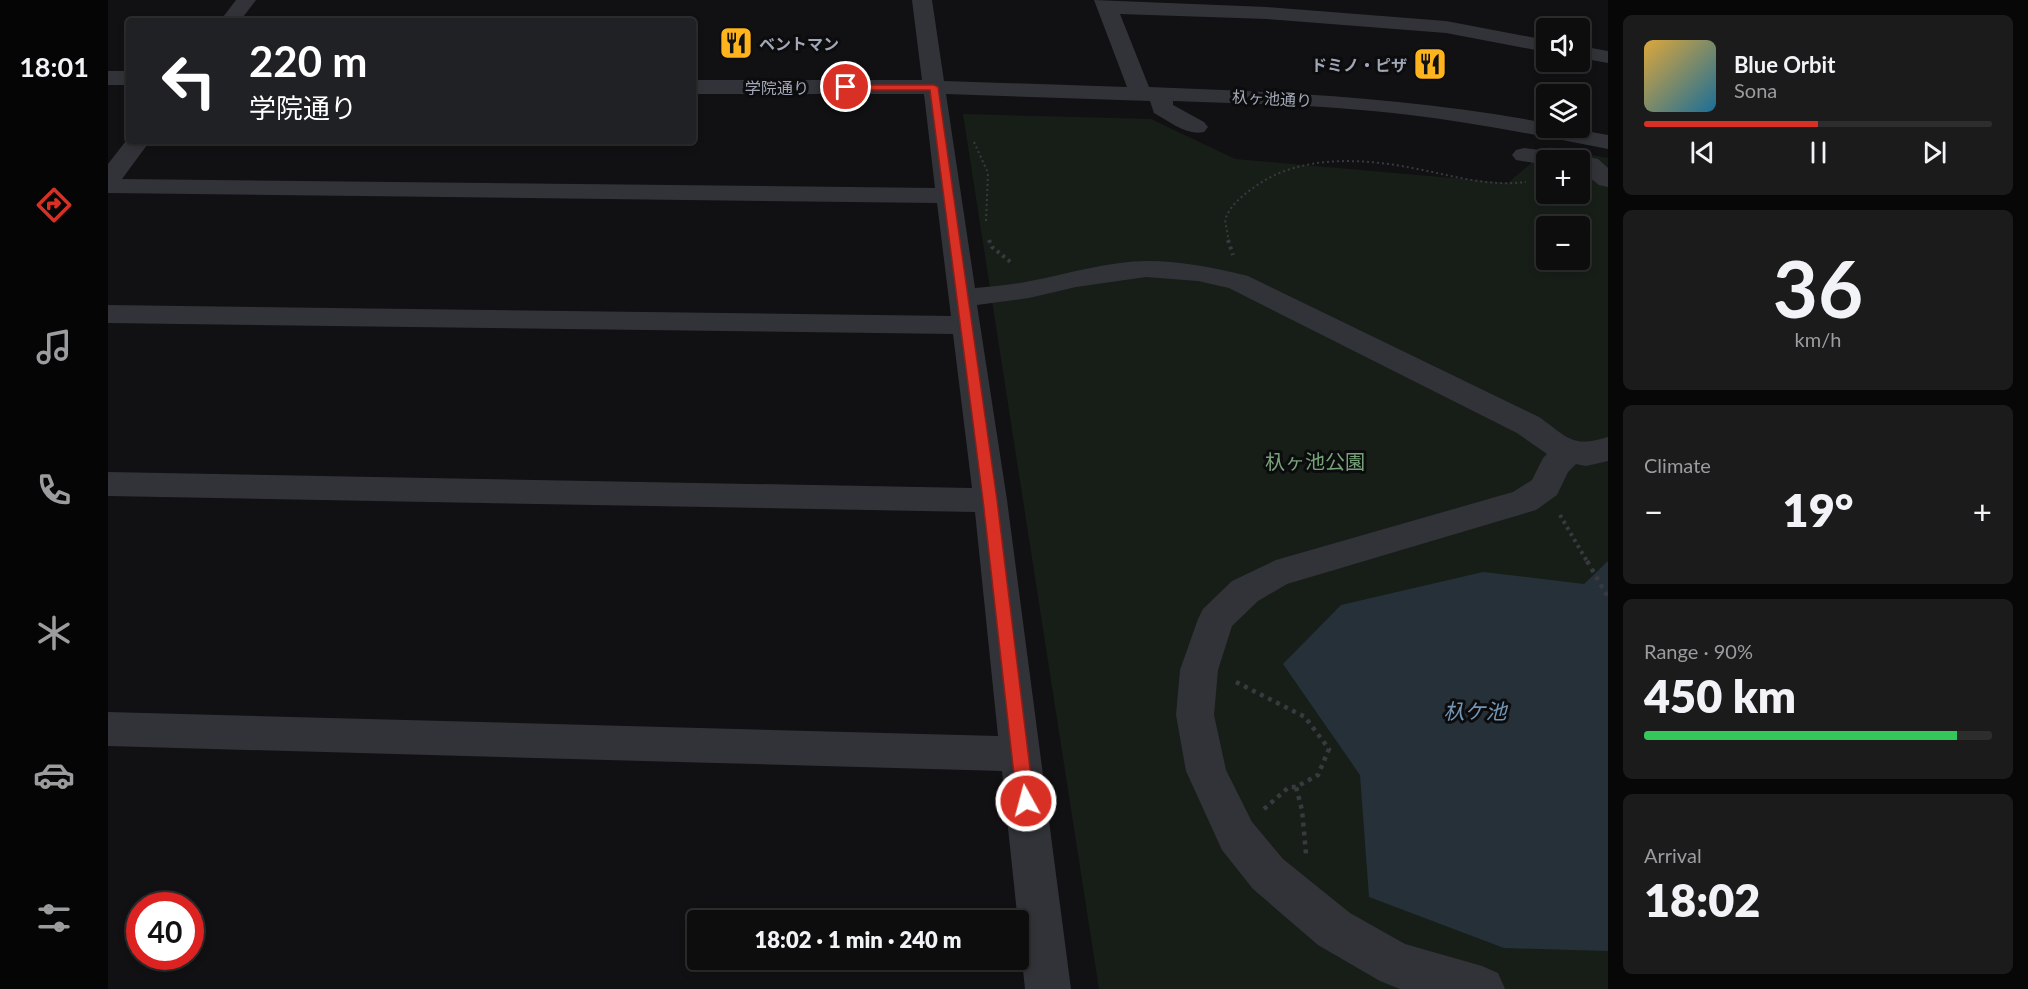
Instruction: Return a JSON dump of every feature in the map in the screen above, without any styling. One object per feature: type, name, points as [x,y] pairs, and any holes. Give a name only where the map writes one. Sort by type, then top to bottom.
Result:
[{"type":"street","points":[[232,18],[246,0]]},
{"type":"street","points":[[922,0],[990,500],[1048,989]]},
{"type":"street","points":[[1196,127],[1162,108],[1151,93],[1106,4],[1263,6],[1446,27],[1536,44]]},
{"type":"street","points":[[1432,9],[1446,27]]},
{"type":"street","points":[[1590,54],[1608,57]]},
{"type":"street","points":[[108,78],[126,78]]},
{"type":"street","name":"学院通り","points":[[696,87],[934,87]]},
{"type":"street","name":"杁ヶ池通り","points":[[934,87],[1276,98],[1408,108],[1504,122],[1608,142]]},
{"type":"street","points":[[108,180],[136,144]]},
{"type":"street","points":[[1524,156],[1536,157]]},
{"type":"street","points":[[1590,165],[1608,180]]},
{"type":"street","points":[[108,186],[948,196]]},
{"type":"street","points":[[108,314],[963,311],[1061,282],[1146,269],[1167,269],[1238,282],[1528,425],[1568,453],[1601,452],[1608,448]]},
{"type":"street","points":[[1482,989],[1396,965],[1334,929],[1268,874],[1237,836],[1206,771],[1195,715],[1199,669],[1216,619],[1245,591],[1276,574],[1316,560],[1524,501],[1545,487],[1554,466],[1568,453]]},
{"type":"street","points":[[108,484],[990,500]]},
{"type":"street","points":[[108,729],[1020,754]]},
{"type":"path","points":[[971,136],[988,173],[986,224]]},
{"type":"path","points":[[1238,282],[1236,265],[1224,226],[1228,209],[1255,184],[1280,170],[1310,164],[1349,162],[1401,166],[1456,180],[1494,184],[1529,181]]},
{"type":"path","points":[[985,234],[993,247],[1011,263],[1061,282]]},
{"type":"path","points":[[1563,522],[1608,597]]},
{"type":"path","points":[[1199,669],[1214,672],[1259,692],[1305,717],[1329,749],[1318,775],[1296,787],[1302,810],[1307,850],[1302,889],[1297,898]]},
{"type":"green space","name":"杁ヶ池公園","points":[[963,114],[1151,119],[1235,159],[1508,183],[1536,159],[1536,204],[1590,204],[1590,155],[1608,158],[1608,989],[1099,989]]},
{"type":"green space","name":"杁ヶ池公園","points":[[1550,147],[1566,150],[1546,150]]},
{"type":"water","name":"杁ケ池","points":[[1608,561],[1608,951],[1504,948],[1369,897],[1360,775],[1283,664],[1341,605],[1483,572],[1584,584]]},
{"type":"place","name":"ベントマン","points":[[736,43]]},
{"type":"place","name":"ドミノ・ピザ","points":[[1430,64]]},
{"type":"route","points":[[846,87],[934,87],[990,500],[1026,801]]}]
